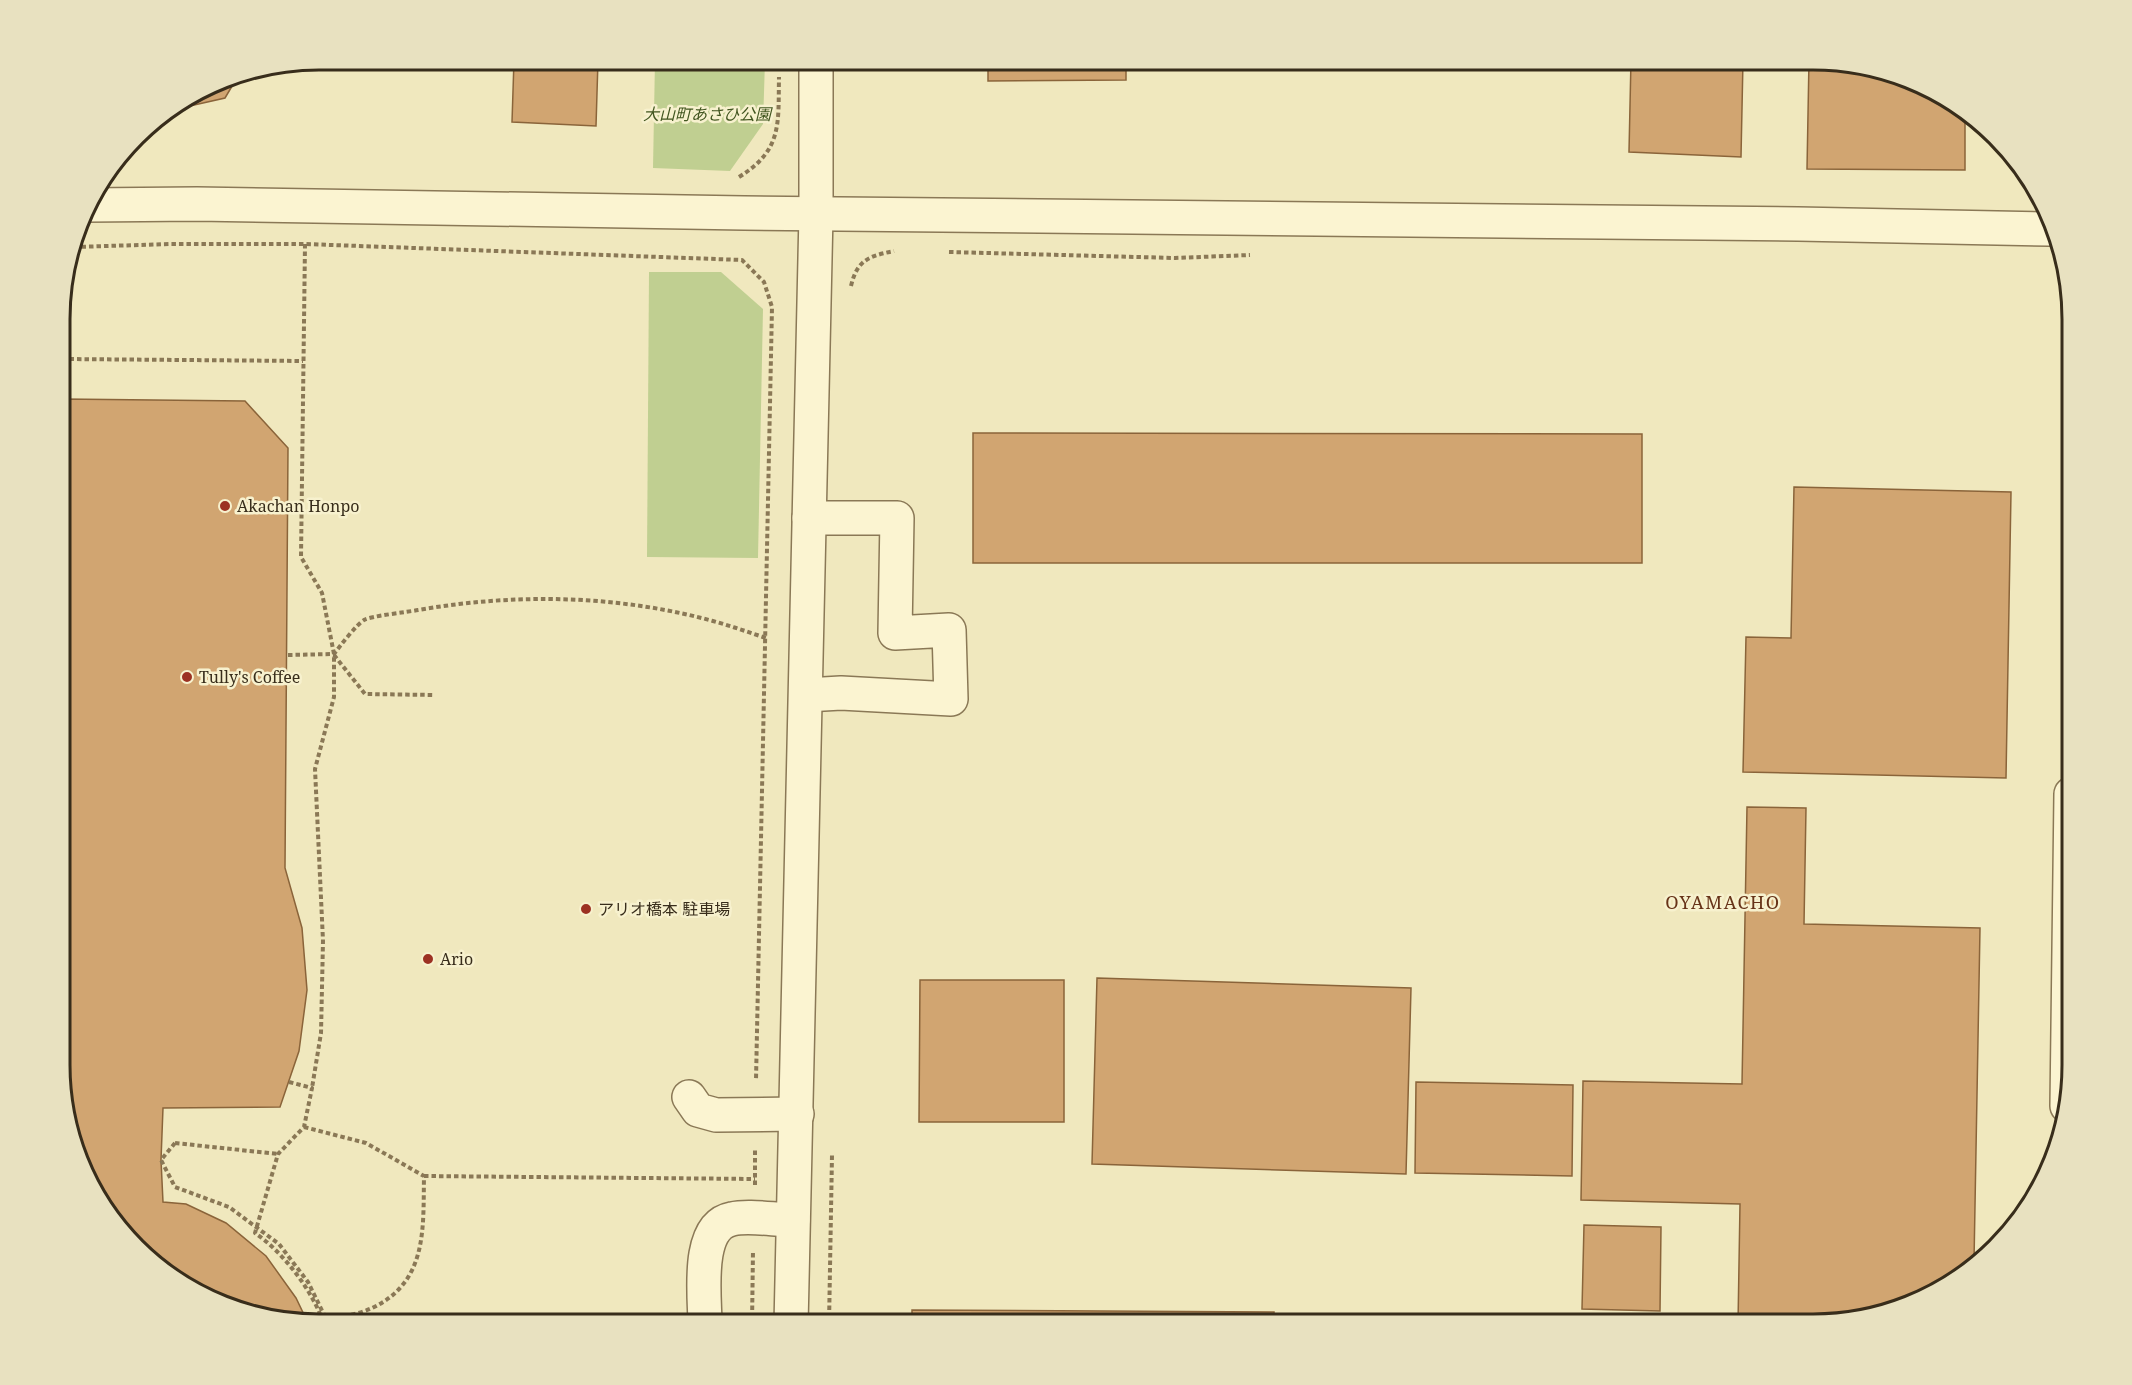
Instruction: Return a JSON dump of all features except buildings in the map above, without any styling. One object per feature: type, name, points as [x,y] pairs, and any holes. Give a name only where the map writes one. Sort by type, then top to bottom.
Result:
[{"type":"street","points":[[791,1314],[816,214],[816,70]]},
{"type":"street","points":[[98,205],[209,204],[2045,229]]},
{"type":"street","points":[[806,695],[841,693],[951,699],[950,630],[895,633],[897,518],[809,518]]},
{"type":"street","points":[[689,1097],[698,1110],[716,1115],[797,1114]]},
{"type":"street","points":[[705,1314],[705,1248],[713,1230],[730,1219],[793,1220]]},
{"type":"path","points":[[733,181],[758,166],[773,145],[778,122],[779,70]]},
{"type":"path","points":[[82,247],[305,244],[742,260],[764,282],[772,307],[752,1314]]},
{"type":"path","points":[[305,244],[300,557],[322,593],[334,654],[334,698],[315,769],[323,941],[321,1033],[304,1127],[278,1154],[255,1233],[271,1244],[306,1287],[319,1314]]},
{"type":"path","points":[[850,291],[854,274],[867,257],[893,251],[905,251]]},
{"type":"path","points":[[940,252],[1174,258],[1258,255]]},
{"type":"path","points":[[70,359],[303,361]]},
{"type":"path","points":[[288,655],[334,654],[364,620],[438,606],[536,598],[593,600],[645,607],[713,621],[766,638]]},
{"type":"path","points":[[334,654],[364,694],[435,694]]},
{"type":"path","points":[[289,1082],[312,1088]]},
{"type":"path","points":[[304,1127],[366,1143],[424,1176],[755,1179]]},
{"type":"path","points":[[278,1154],[175,1143],[161,1160],[175,1187],[229,1207],[279,1244],[308,1282],[324,1314]]},
{"type":"path","points":[[829,1314],[832,1146]]},
{"type":"path","points":[[353,1314],[370,1309],[391,1296],[409,1277],[419,1256],[423,1231],[424,1176]]},
{"type":"green space","name":"大山町あさひ公園","points":[[655,70],[765,70],[763,124],[730,171],[653,168]]},
{"type":"green space","points":[[649,272],[721,272],[763,309],[758,558],[647,557]]},
{"type":"place","name":"Akachan Honpo","points":[[225,506]]},
{"type":"place","name":"Tully's Coffee","points":[[187,677]]},
{"type":"place","name":"アリオ橋本 駐車場","points":[[586,909]]},
{"type":"place","name":"Ario","points":[[428,959]]},
{"type":"district","name":"OYAMACHO","points":[[1723,902]]}]
